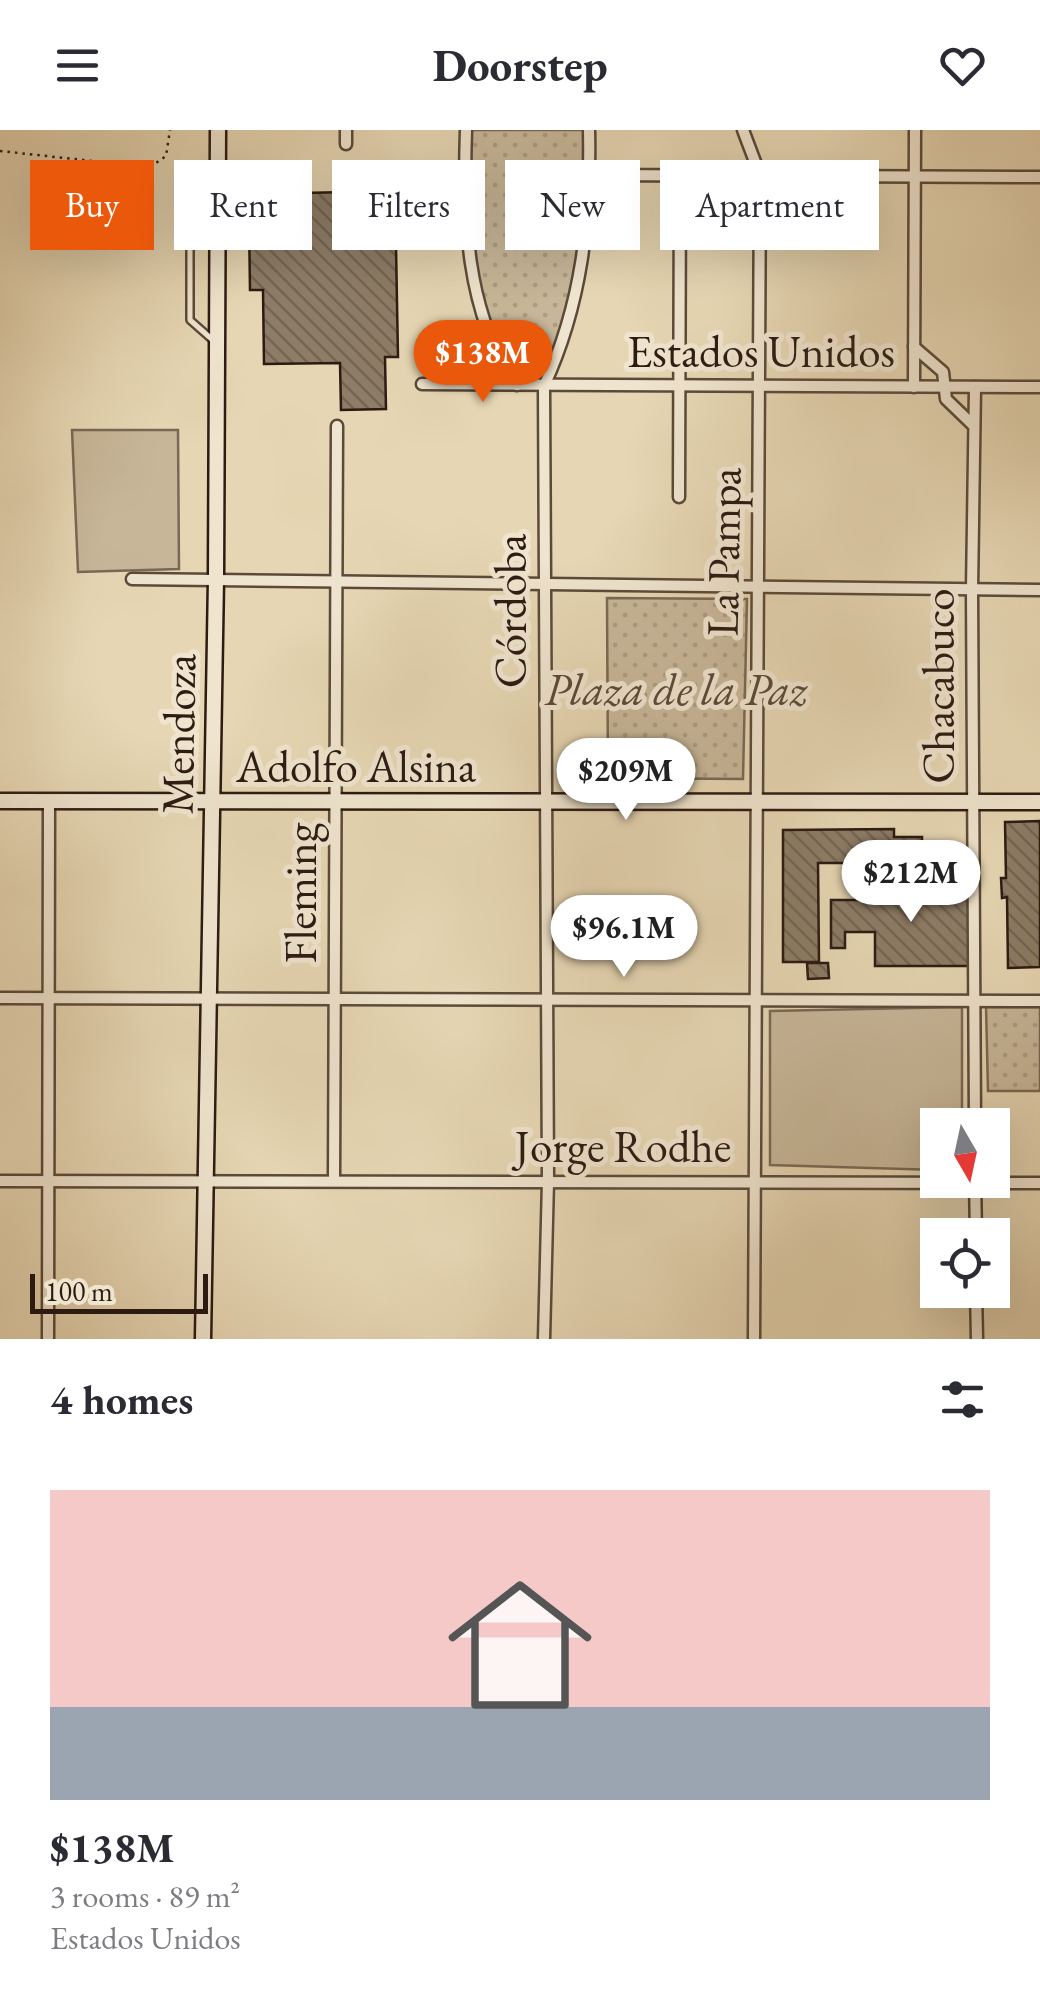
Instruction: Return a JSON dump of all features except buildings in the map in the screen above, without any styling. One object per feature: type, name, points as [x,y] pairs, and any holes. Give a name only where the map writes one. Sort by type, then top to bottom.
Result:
[{"type":"main road","name":"Mendoza","points":[[218,130],[218,160]]},
{"type":"main road","name":"Mendoza","points":[[203,1339],[218,250]]},
{"type":"main road","name":"Adolfo Alsina","points":[[0,801],[1040,802]]},
{"type":"street","points":[[346,130],[346,144]]},
{"type":"street","points":[[466,130],[466,160]]},
{"type":"street","name":"Córdoba","points":[[589,130],[590,160]]},
{"type":"street","name":"La Pampa","points":[[743,130],[754,160]]},
{"type":"street","points":[[914,387],[915,130]]},
{"type":"street","points":[[879,175],[1040,177]]},
{"type":"street","points":[[470,250],[493,349],[517,385]]},
{"type":"street","name":"Córdoba","points":[[544,1339],[548,1181],[544,386],[572,318],[583,250]]},
{"type":"street","points":[[680,250],[680,497]]},
{"type":"street","name":"La Pampa","points":[[754,1339],[760,250]]},
{"type":"street","points":[[914,347],[943,372],[946,399],[974,426]]},
{"type":"street","name":"Estados Unidos","points":[[422,384],[1040,388]]},
{"type":"street","name":"Chacabuco","points":[[974,387],[975,1108]]},
{"type":"street","name":"Fleming","points":[[334,1180],[337,426]]},
{"type":"street","points":[[132,579],[1040,590]]},
{"type":"street","points":[[48,1339],[49,801]]},
{"type":"street","points":[[0,998],[1040,1001]]},
{"type":"street","name":"Jorge Rodhe","points":[[0,1181],[920,1181]]},
{"type":"street","name":"Jorge Rodhe","points":[[1010,1182],[1040,1183]]},
{"type":"street","points":[[976,1308],[977,1339]]},
{"type":"lane","points":[[190,250],[190,320],[218,344]]},
{"type":"path","points":[[0,151],[140,166],[166,156],[170,130]]},
{"type":"green space","points":[[469,130],[586,130],[589,160],[505,160],[505,250],[580,250],[559,341],[537,379],[509,365],[495,346],[485,320],[473,250],[485,250],[485,160],[469,160]]},
{"type":"green space","points":[[72,430],[178,430],[179,569],[78,572]]},
{"type":"green space","name":"Plaza de la Paz","points":[[607,598],[747,599],[743,779],[608,778]]},
{"type":"green space","points":[[962,1007],[962,1108],[920,1108],[920,1169],[770,1165],[770,1011]]},
{"type":"green space","points":[[986,1007],[1040,1007],[1040,1091],[988,1091]]}]
